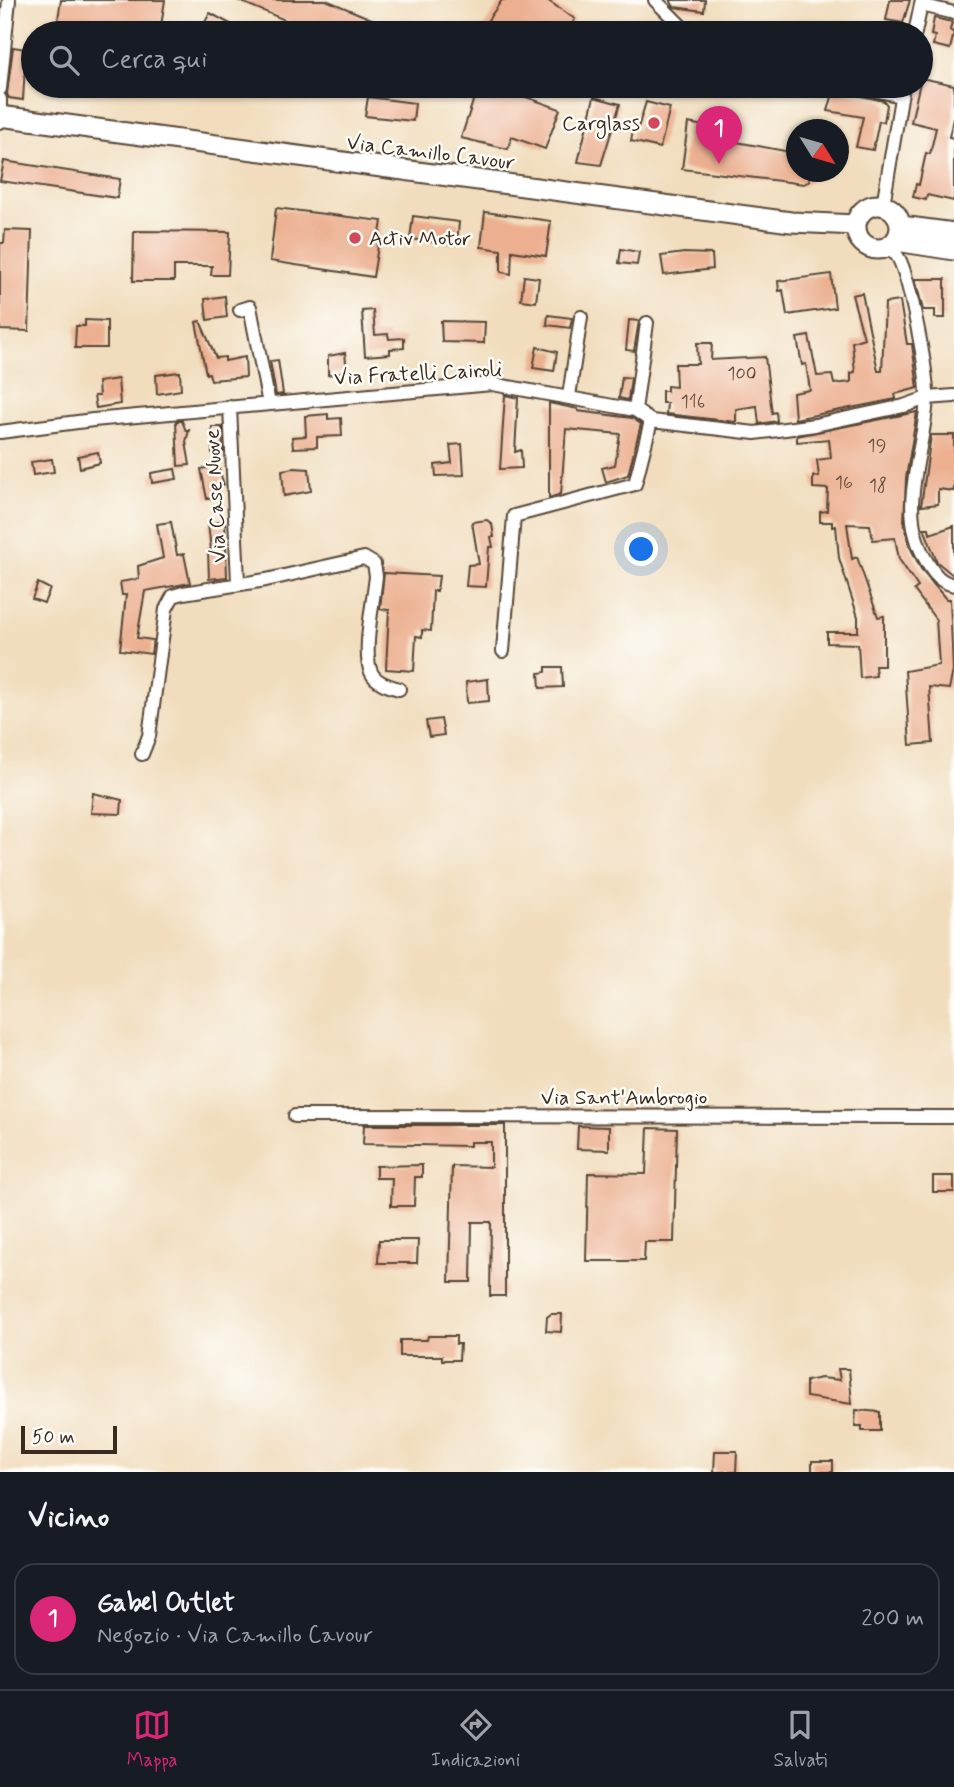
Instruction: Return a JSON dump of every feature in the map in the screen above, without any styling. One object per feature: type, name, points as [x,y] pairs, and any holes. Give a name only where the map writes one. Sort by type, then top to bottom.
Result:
[{"type":"main road","name":"Via Camillo Cavour","points":[[1,113],[792,222],[856,225]]},
{"type":"main road","points":[[895,238],[895,212],[883,205],[868,207],[856,225],[863,243],[875,249],[895,238],[954,233]]},
{"type":"main road","points":[[895,238],[954,250]]},
{"type":"street","points":[[0,89],[9,0]]},
{"type":"street","points":[[654,0],[676,21]]},
{"type":"street","points":[[918,21],[922,3],[954,13]]},
{"type":"street","points":[[883,205],[901,98]]},
{"type":"street","points":[[895,238],[906,281],[927,398],[912,485],[914,528],[920,552],[933,573],[944,583],[954,585]]},
{"type":"street","points":[[240,310],[250,307],[269,404]]},
{"type":"street","points":[[569,396],[581,317]]},
{"type":"street","points":[[635,410],[647,323]]},
{"type":"street","name":"Via Fratelli Cairoli","points":[[0,432],[492,383],[635,410],[651,421],[744,432],[779,432],[868,414],[927,398],[954,396]]},
{"type":"street","name":"Via Case Nuove","points":[[230,407],[238,582]]},
{"type":"street","points":[[503,651],[514,516],[635,484],[651,421]]},
{"type":"street","name":"Via Case Nuove","points":[[142,754],[149,736],[166,609],[173,596],[238,582],[266,580],[364,558],[374,564],[376,576],[371,673],[381,683],[399,690]]},
{"type":"street","name":"Via Sant'Ambrogio","points":[[295,1116],[954,1117]]},
{"type":"building","points":[[61,0],[165,0],[162,21],[58,21]]},
{"type":"building","points":[[237,0],[326,0],[376,21],[287,21]]},
{"type":"building","points":[[502,0],[547,0],[575,19],[574,21],[487,21]]},
{"type":"building","points":[[670,0],[705,0],[704,11],[674,7]]},
{"type":"building","points":[[890,0],[910,0],[904,21],[886,20]]},
{"type":"building","points":[[210,13],[225,21],[206,21]]},
{"type":"building","points":[[934,18],[952,22],[950,30],[954,33],[950,49],[933,45]]},
{"type":"building","points":[[13,47],[21,48],[23,100],[9,98],[7,94]]},
{"type":"building","points":[[933,81],[954,85],[954,114],[949,137],[954,138],[954,201],[927,195],[926,200],[913,197],[916,184],[919,185],[926,153],[930,154],[936,128],[911,122],[916,98],[933,98]]},
{"type":"building","points":[[368,98],[415,103],[413,121],[365,116]]},
{"type":"building","points":[[474,98],[529,98],[560,109],[545,149],[512,137],[508,149],[461,138]]},
{"type":"building","points":[[594,98],[620,104],[601,165],[578,162]]},
{"type":"building","points":[[832,98],[870,98],[884,101],[887,105],[884,122],[879,121],[873,150],[856,147],[863,117],[828,111]]},
{"type":"building","points":[[646,102],[670,108],[660,148],[631,141]]},
{"type":"building","points":[[688,123],[726,130],[725,140],[786,151],[786,182],[682,169]]},
{"type":"building","points":[[4,161],[120,179],[117,198],[0,181]]},
{"type":"building","points":[[276,208],[382,221],[373,277],[270,261]]},
{"type":"building","points":[[485,212],[551,221],[546,256],[512,251],[511,274],[501,272],[501,250],[481,247]]},
{"type":"building","points":[[413,216],[459,222],[457,244],[410,239]]},
{"type":"building","points":[[5,230],[32,231],[29,331],[0,330],[0,243],[4,243]]},
{"type":"building","points":[[134,231],[230,232],[228,275],[211,275],[212,266],[174,266],[174,281],[133,281]]},
{"type":"building","points":[[621,249],[639,252],[637,265],[619,263]]},
{"type":"building","points":[[712,254],[713,269],[664,275],[661,256]]},
{"type":"building","points":[[831,274],[835,308],[787,315],[783,290],[779,291],[778,281]]},
{"type":"building","points":[[524,276],[539,278],[536,302],[521,300]]},
{"type":"building","points":[[915,279],[945,279],[945,318],[935,318],[935,310],[923,310]]},
{"type":"building","points":[[862,293],[878,371],[882,371],[885,303],[900,301],[907,344],[912,344],[918,388],[895,394],[896,399],[795,419],[793,393],[810,390],[806,364],[802,365],[797,338],[809,336],[817,376],[832,375],[834,384],[851,382],[851,373],[855,372],[852,342],[864,338],[852,295]]},
{"type":"building","points":[[225,296],[227,317],[207,320],[205,299]]},
{"type":"building","points":[[373,310],[375,335],[388,334],[389,339],[404,338],[404,348],[390,349],[390,354],[365,356],[362,311]]},
{"type":"building","points":[[548,315],[572,318],[570,328],[547,325]]},
{"type":"building","points":[[85,320],[107,321],[107,348],[75,348],[76,326],[85,326]]},
{"type":"building","points":[[629,320],[639,321],[634,351],[626,350]]},
{"type":"building","points":[[200,321],[216,358],[225,357],[225,361],[245,357],[246,377],[211,380],[209,373],[206,374],[196,322]]},
{"type":"building","points":[[441,321],[485,322],[484,343],[442,342]]},
{"type":"building","points":[[697,343],[712,343],[711,360],[765,357],[772,413],[776,412],[777,421],[759,424],[757,406],[736,409],[736,422],[666,414],[667,403],[662,403],[662,391],[667,391],[667,386],[676,387],[675,364],[698,364]]},
{"type":"building","points":[[537,347],[557,352],[554,371],[533,368]]},
{"type":"building","points":[[345,353],[347,371],[328,375],[328,356]]},
{"type":"building","points":[[278,360],[283,394],[276,395],[270,361]]},
{"type":"building","points":[[180,372],[181,390],[157,394],[156,375]]},
{"type":"building","points":[[622,377],[631,378],[628,400],[619,398]]},
{"type":"building","points":[[118,379],[120,404],[96,408],[94,396],[99,396],[98,382]]},
{"type":"building","points":[[505,395],[518,398],[515,452],[521,450],[522,468],[500,469]]},
{"type":"building","points":[[549,403],[578,411],[632,418],[641,424],[628,475],[606,482],[602,468],[615,465],[620,434],[566,429],[561,494],[549,498]]},
{"type":"building","points":[[917,412],[906,478],[904,523],[909,545],[922,571],[946,599],[950,599],[953,671],[949,689],[929,687],[933,743],[910,745],[905,671],[939,665],[936,620],[914,590],[918,587],[899,559],[895,538],[873,540],[870,525],[847,524],[852,559],[857,557],[878,617],[884,616],[884,666],[875,666],[876,676],[860,678],[858,644],[827,643],[827,632],[858,632],[858,617],[839,558],[836,526],[832,527],[832,522],[820,522],[820,512],[827,511],[828,489],[813,488],[813,476],[819,477],[817,460],[831,458],[829,439],[797,442],[797,436]]},
{"type":"building","points":[[328,414],[328,419],[341,418],[342,436],[317,437],[317,447],[293,448],[292,437],[306,436],[305,416]]},
{"type":"building","points":[[176,421],[182,421],[186,431],[189,430],[186,442],[190,465],[178,466]]},
{"type":"building","points":[[212,427],[222,427],[223,452],[212,453]]},
{"type":"building","points":[[931,435],[954,435],[954,491],[938,489],[938,504],[921,506]]},
{"type":"building","points":[[462,444],[464,475],[436,476],[435,465],[452,463],[450,445]]},
{"type":"building","points":[[98,452],[100,463],[80,468],[78,456]]},
{"type":"building","points":[[52,459],[54,472],[33,475],[31,462]]},
{"type":"building","points":[[218,466],[224,485],[218,485],[220,497],[207,499],[201,469]]},
{"type":"building","points":[[175,469],[177,479],[152,483],[151,473]]},
{"type":"building","points":[[309,469],[311,491],[284,496],[282,470]]},
{"type":"building","points":[[487,520],[492,524],[494,537],[491,537],[493,547],[489,547],[486,587],[466,586],[468,565],[479,564],[472,522]]},
{"type":"building","points":[[225,521],[227,577],[209,579],[208,550],[211,550],[208,524]]},
{"type":"building","points":[[171,522],[177,555],[184,554],[190,583],[145,591],[137,638],[153,640],[151,654],[120,650],[126,595],[122,595],[120,582],[139,579],[138,566],[163,558],[157,524]]},
{"type":"building","points":[[954,526],[954,576],[937,562],[924,528],[929,528],[930,534]]},
{"type":"building","points":[[384,573],[439,576],[437,591],[433,591],[431,631],[422,630],[422,637],[416,636],[414,671],[386,669],[389,610],[380,609]]},
{"type":"building","points":[[38,583],[50,589],[44,603],[32,599]]},
{"type":"building","points":[[546,667],[562,667],[563,687],[540,688],[539,673],[546,672]]},
{"type":"building","points":[[488,679],[489,701],[467,703],[466,682]]},
{"type":"building","points":[[441,719],[444,735],[429,737],[426,721]]},
{"type":"building","points":[[93,793],[122,800],[121,814],[91,813]]},
{"type":"building","points":[[364,1125],[505,1125],[505,1296],[490,1296],[491,1222],[472,1222],[471,1282],[449,1282],[452,1166],[491,1167],[491,1142],[470,1142],[470,1146],[363,1144]]},
{"type":"building","points":[[578,1126],[609,1127],[609,1150],[577,1149]]},
{"type":"building","points":[[648,1128],[677,1129],[674,1242],[645,1242],[644,1261],[586,1261],[588,1173],[646,1174]]},
{"type":"building","points":[[422,1165],[422,1177],[415,1177],[414,1206],[391,1206],[392,1178],[376,1178],[376,1166]]},
{"type":"building","points":[[933,1176],[954,1176],[954,1192],[933,1192]]},
{"type":"building","points":[[379,1240],[418,1240],[417,1263],[378,1263]]},
{"type":"building","points":[[551,1314],[562,1314],[561,1332],[546,1331],[547,1317]]},
{"type":"building","points":[[428,1336],[456,1336],[456,1344],[460,1344],[459,1360],[442,1360],[442,1356],[400,1356],[400,1340],[427,1340]]},
{"type":"building","points":[[838,1369],[849,1369],[852,1404],[806,1397],[806,1381],[821,1378],[840,1380]]},
{"type":"building","points":[[856,1410],[880,1412],[880,1431],[862,1431],[862,1426],[855,1426]]},
{"type":"building","points":[[715,1451],[737,1451],[736,1472],[714,1472]]},
{"type":"building","points":[[812,1461],[833,1461],[833,1472],[812,1472]]},
{"type":"place","name":"Carglass","points":[[654,123]]},
{"type":"place","name":"Gabel Outlet","points":[[719,164]]},
{"type":"place","name":"Activ Motor","points":[[355,238]]}]
